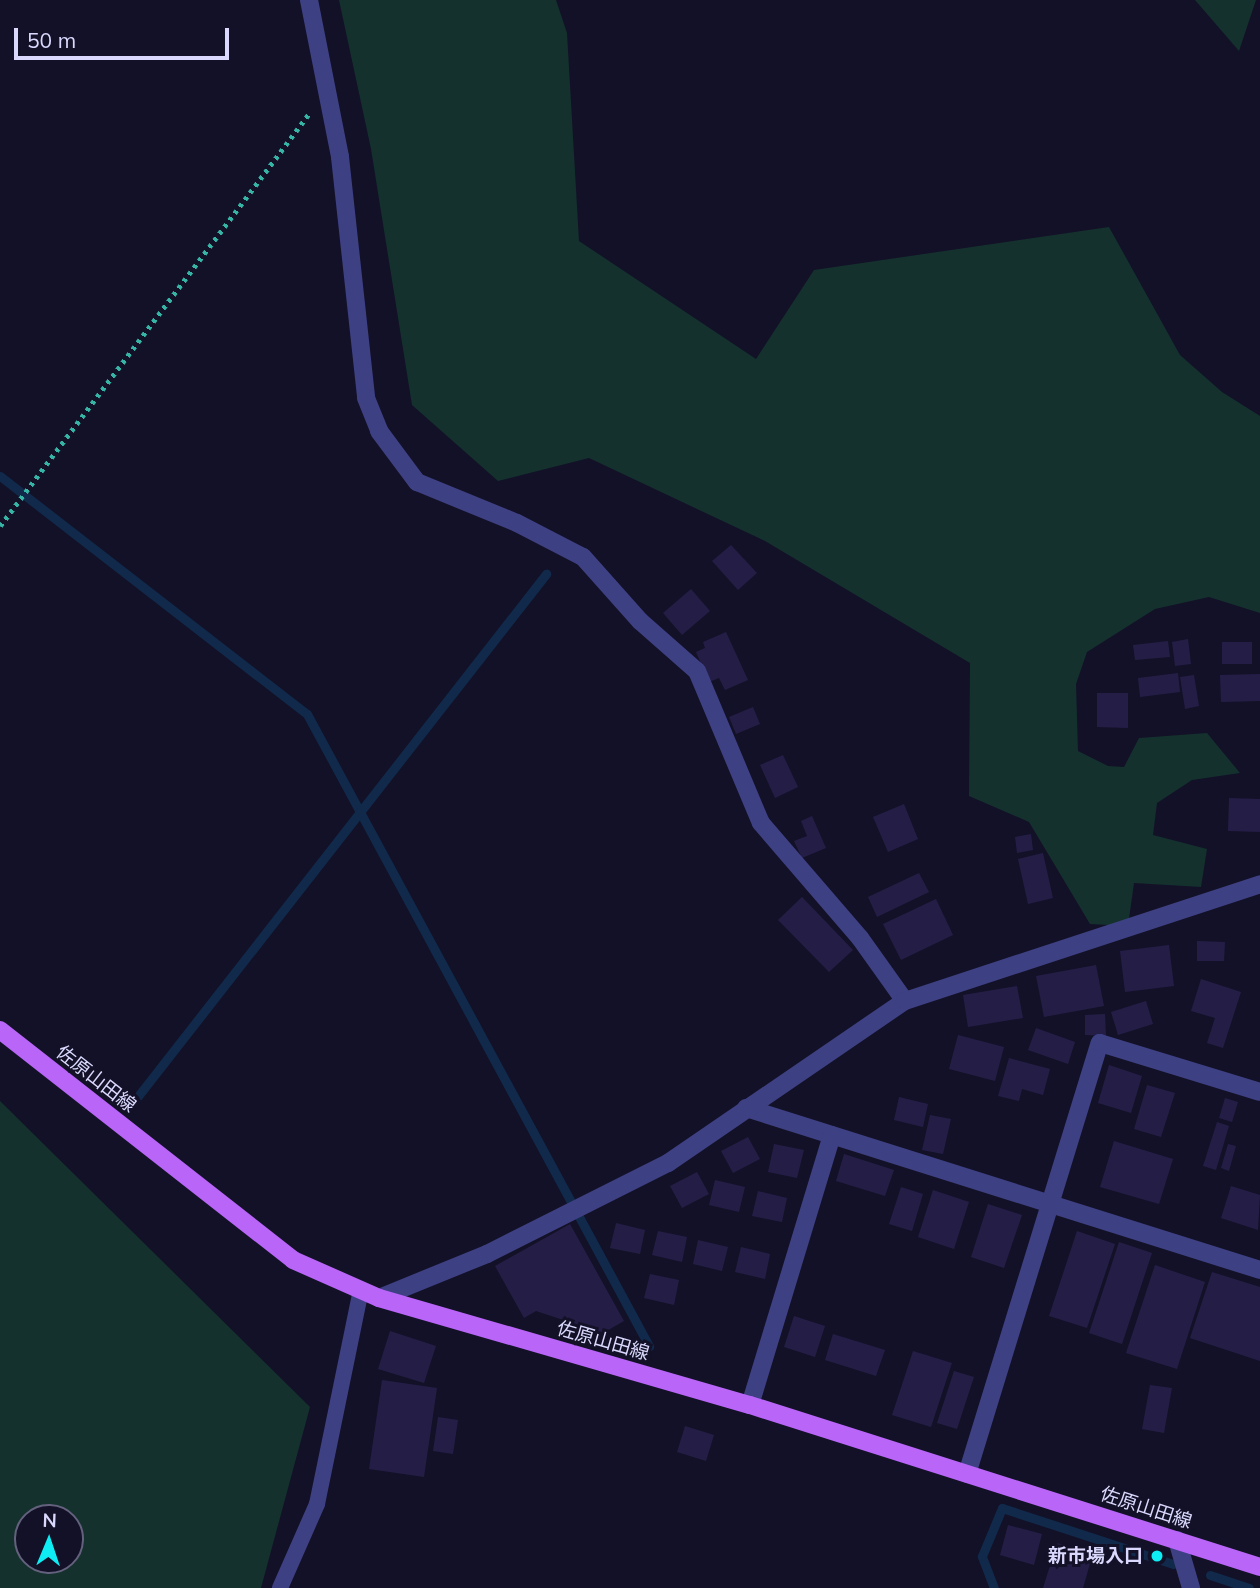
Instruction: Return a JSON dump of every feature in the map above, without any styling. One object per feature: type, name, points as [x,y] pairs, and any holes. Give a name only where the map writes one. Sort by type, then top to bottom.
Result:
[{"type":"main road","name":"佐原山田線","points":[[0,1030],[293,1260],[379,1298],[750,1405],[1260,1567]]},
{"type":"street","points":[[309,0],[327,90],[348,222],[366,398],[379,431],[417,482],[517,523],[583,557],[640,621],[697,671],[761,824],[860,938],[905,1001]]},
{"type":"street","points":[[379,1298],[487,1254],[668,1163],[905,1001],[1260,884]]},
{"type":"street","points":[[967,1474],[1100,1043],[1260,1092]]},
{"type":"street","points":[[746,1108],[1260,1270]]},
{"type":"street","points":[[750,1405],[832,1135]]},
{"type":"street","points":[[1177,1540],[1191,1588]]},
{"type":"lane","points":[[281,1588],[317,1504],[361,1290]]},
{"type":"path","points":[[0,526],[327,90]]},
{"type":"green space","points":[[339,0],[556,0],[567,33],[579,241],[756,359],[814,270],[1109,227],[1180,355],[1222,392],[1260,416],[1260,613],[1209,597],[1155,609],[1087,652],[1076,684],[1078,751],[1108,766],[1124,767],[1139,738],[1207,733],[1240,773],[1192,780],[1157,803],[1153,835],[1207,849],[1201,887],[1134,883],[1128,926],[1090,924],[1029,822],[969,796],[970,663],[765,541],[589,458],[498,481],[412,405],[371,149]]},
{"type":"green space","points":[[1195,0],[1256,0],[1239,51]]},
{"type":"green space","points":[[0,1101],[310,1407],[261,1588],[0,1588]]},
{"type":"building","points":[[731,545],[757,573],[738,590],[712,561]]},
{"type":"building","points":[[691,589],[710,611],[682,635],[663,613]]},
{"type":"building","points":[[726,632],[748,680],[725,690],[719,678],[709,682],[696,652],[705,648],[703,642]]},
{"type":"building","points":[[1188,639],[1191,664],[1175,666],[1172,642]]},
{"type":"building","points":[[1168,641],[1170,657],[1135,660],[1133,645]]},
{"type":"building","points":[[1222,642],[1252,642],[1252,664],[1222,664]]},
{"type":"building","points":[[1178,673],[1180,692],[1140,697],[1138,678]]},
{"type":"building","points":[[1260,674],[1260,701],[1221,702],[1220,675]]},
{"type":"building","points":[[1194,675],[1199,706],[1185,709],[1180,677]]},
{"type":"building","points":[[1097,693],[1128,693],[1128,728],[1097,727]]},
{"type":"building","points":[[753,707],[760,724],[736,734],[729,717]]},
{"type":"building","points":[[783,755],[798,787],[775,798],[760,765]]},
{"type":"building","points":[[1229,798],[1260,799],[1260,832],[1228,831]]},
{"type":"building","points":[[904,804],[918,839],[888,852],[873,817]]},
{"type":"building","points":[[812,816],[826,848],[802,858],[794,841],[807,836],[801,821]]},
{"type":"building","points":[[1031,834],[1033,850],[1017,853],[1015,837]]},
{"type":"building","points":[[1043,853],[1053,898],[1028,904],[1018,859]]},
{"type":"building","points":[[919,873],[929,892],[877,917],[868,897]]},
{"type":"building","points":[[802,897],[853,950],[829,972],[778,920]]},
{"type":"building","points":[[936,899],[953,935],[901,960],[883,924]]},
{"type":"building","points":[[1197,941],[1225,942],[1224,961],[1197,961]]},
{"type":"building","points":[[1169,945],[1174,986],[1125,992],[1120,951]]},
{"type":"building","points":[[1096,965],[1104,1006],[1044,1017],[1036,976]]},
{"type":"building","points":[[1201,979],[1241,992],[1223,1048],[1207,1043],[1215,1018],[1191,1011]]},
{"type":"building","points":[[1017,986],[1023,1018],[968,1027],[963,995]]},
{"type":"building","points":[[1146,1001],[1153,1024],[1118,1035],[1111,1012]]},
{"type":"building","points":[[1105,1014],[1106,1036],[1085,1035],[1085,1015]]},
{"type":"building","points":[[1036,1028],[1075,1042],[1068,1064],[1028,1050]]},
{"type":"building","points":[[958,1035],[1004,1047],[995,1081],[949,1069]]},
{"type":"building","points":[[1009,1058],[1050,1069],[1043,1095],[1022,1089],[1019,1101],[998,1096]]},
{"type":"building","points":[[1109,1065],[1142,1076],[1131,1113],[1098,1103]]},
{"type":"building","points":[[1147,1085],[1175,1093],[1161,1137],[1134,1129]]},
{"type":"building","points":[[899,1097],[928,1104],[923,1127],[894,1120]]},
{"type":"building","points":[[1225,1098],[1238,1102],[1232,1122],[1219,1118]]},
{"type":"building","points":[[930,1115],[951,1119],[943,1154],[922,1150]]},
{"type":"building","points":[[1217,1122],[1229,1126],[1216,1170],[1203,1166]]},
{"type":"building","points":[[748,1137],[760,1159],[733,1173],[721,1151]]},
{"type":"building","points":[[1114,1141],[1173,1159],[1159,1204],[1100,1187]]},
{"type":"building","points":[[774,1144],[804,1150],[797,1178],[768,1172]]},
{"type":"building","points":[[1228,1144],[1236,1146],[1229,1171],[1221,1168]]},
{"type":"building","points":[[844,1154],[894,1170],[885,1196],[836,1181]]},
{"type":"building","points":[[697,1172],[709,1194],[682,1208],[670,1186]]},
{"type":"building","points":[[715,1180],[745,1187],[739,1212],[709,1205]]},
{"type":"building","points":[[1231,1186],[1260,1195],[1258,1230],[1221,1218]]},
{"type":"building","points":[[901,1187],[923,1194],[912,1231],[889,1224]]},
{"type":"building","points":[[933,1190],[969,1202],[954,1249],[918,1237]]},
{"type":"building","points":[[758,1191],[787,1198],[782,1222],[752,1216]]},
{"type":"building","points":[[988,1204],[1022,1215],[1004,1268],[971,1257]]},
{"type":"building","points":[[616,1223],[645,1230],[640,1254],[610,1248]]},
{"type":"building","points":[[570,1224],[624,1321],[603,1333],[536,1311],[524,1318],[495,1266]]},
{"type":"building","points":[[658,1231],[687,1237],[682,1262],[652,1255]]},
{"type":"building","points":[[1077,1231],[1115,1244],[1087,1328],[1049,1316]]},
{"type":"building","points":[[698,1240],[728,1247],[722,1271],[693,1264]]},
{"type":"building","points":[[1119,1242],[1152,1253],[1122,1344],[1089,1333]]},
{"type":"building","points":[[741,1247],[770,1254],[765,1279],[735,1272]]},
{"type":"building","points":[[1155,1265],[1205,1282],[1177,1369],[1126,1353]]},
{"type":"building","points":[[1212,1272],[1260,1287],[1260,1361],[1190,1338]]},
{"type":"building","points":[[650,1274],[679,1280],[674,1305],[644,1298]]},
{"type":"building","points":[[794,1316],[825,1326],[815,1357],[784,1347]]},
{"type":"building","points":[[390,1331],[436,1346],[424,1383],[378,1369]]},
{"type":"building","points":[[833,1334],[885,1350],[876,1376],[825,1360]]},
{"type":"building","points":[[913,1351],[952,1363],[931,1427],[892,1415]]},
{"type":"building","points":[[954,1371],[974,1377],[957,1429],[937,1423]]},
{"type":"building","points":[[382,1380],[437,1388],[424,1477],[369,1469]]},
{"type":"building","points":[[1150,1385],[1172,1388],[1164,1433],[1142,1429]]},
{"type":"building","points":[[438,1417],[458,1420],[453,1454],[433,1451]]},
{"type":"building","points":[[685,1426],[714,1435],[706,1461],[677,1452]]},
{"type":"building","points":[[1008,1525],[1042,1534],[1034,1565],[1000,1555]]},
{"type":"building","points":[[1057,1543],[1093,1553],[1083,1588],[1043,1588]]},
{"type":"waterway","points":[[0,476],[307,714],[649,1346]]},
{"type":"waterway","points":[[135,1100],[546,574]]},
{"type":"waterway","points":[[994,1588],[982,1556],[1002,1508],[1173,1564]]},
{"type":"waterway","points":[[1210,1575],[1249,1588]]},
{"type":"place","name":"新市場入口","points":[[1157,1556]]}]
